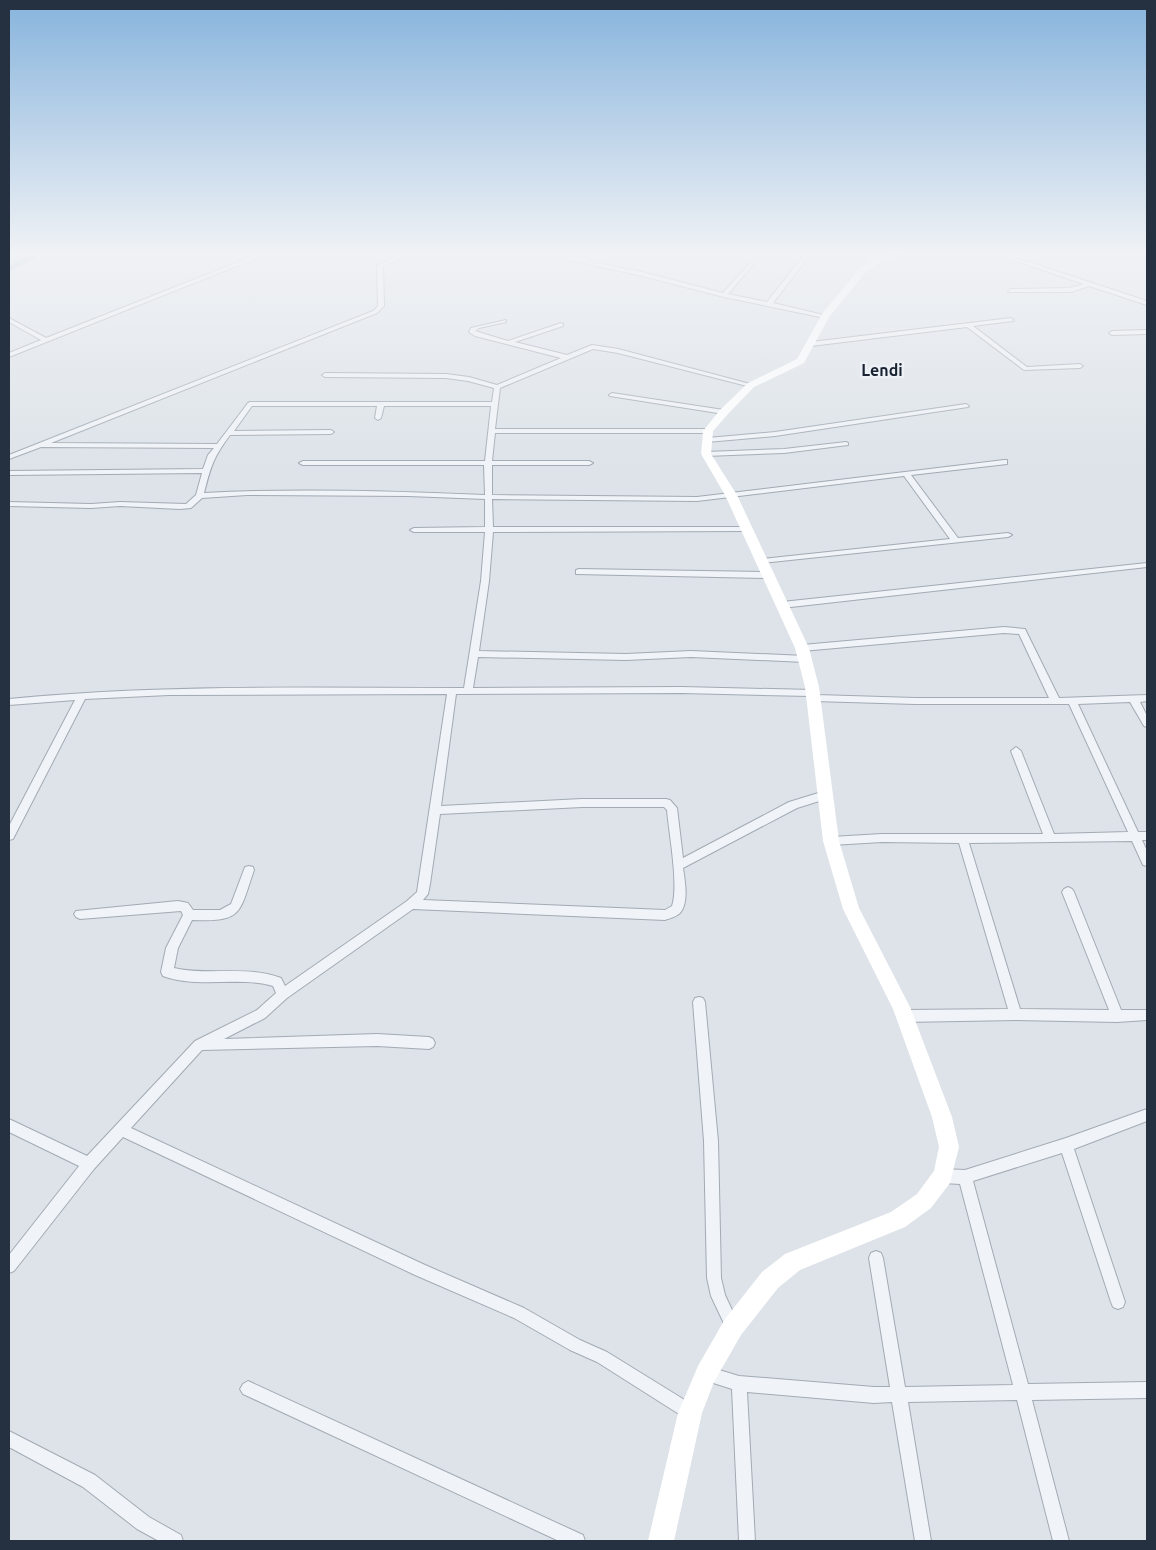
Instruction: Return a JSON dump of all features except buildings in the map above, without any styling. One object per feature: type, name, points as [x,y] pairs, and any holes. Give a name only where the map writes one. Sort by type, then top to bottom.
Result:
[{"type":"main road","points":[[661,1541],[690,1413],[706,1374],[733,1327],[770,1280],[793,1262],[898,1220],[924,1201],[943,1176],[949,1147],[942,1117],[904,1016],[851,909],[831,841],[813,695],[804,653],[707,442],[724,412],[751,385],[801,361],[821,323]]},
{"type":"street","points":[[15,323],[45,340]]},
{"type":"street","points":[[9,355],[87,323]]},
{"type":"street","points":[[9,457],[35,445],[345,323]]},
{"type":"street","points":[[493,323],[472,330],[477,336],[566,357]]},
{"type":"street","points":[[811,344],[982,323]]},
{"type":"street","points":[[508,342],[561,325]]},
{"type":"street","points":[[968,325],[1026,369],[1080,366]]},
{"type":"street","points":[[1112,334],[1147,332]]},
{"type":"street","points":[[325,375],[452,377],[497,387],[592,347],[604,348],[751,385]]},
{"type":"street","points":[[468,692],[485,581],[490,497],[488,463],[497,387]]},
{"type":"street","points":[[612,395],[724,412]]},
{"type":"street","points":[[9,504],[188,506],[200,496],[206,471],[217,446],[250,404],[496,404]]},
{"type":"street","points":[[378,418],[381,404]]},
{"type":"street","points":[[707,442],[966,406]]},
{"type":"street","points":[[492,431],[707,442],[784,451],[846,444]]},
{"type":"street","points":[[228,433],[331,432]]},
{"type":"street","points":[[35,445],[217,446]]},
{"type":"street","points":[[200,496],[265,493],[697,499],[1004,462]]},
{"type":"street","points":[[303,463],[589,463]]},
{"type":"street","points":[[9,473],[206,471]]},
{"type":"street","points":[[905,473],[955,540]]},
{"type":"street","points":[[414,530],[747,529]]},
{"type":"street","points":[[579,572],[764,568],[955,540],[1008,535]]},
{"type":"street","points":[[782,605],[1147,565]]},
{"type":"street","points":[[474,654],[568,654],[626,657],[691,654],[804,653],[1004,630],[1022,632],[1055,700]]},
{"type":"street","points":[[9,702],[169,692],[700,690],[915,701],[1072,701],[1147,698]]},
{"type":"street","points":[[9,1266],[90,1164],[199,1045],[261,1014],[283,994],[411,904],[422,894],[452,692]]},
{"type":"street","points":[[9,836],[82,696]]},
{"type":"street","points":[[1133,698],[1147,724]]},
{"type":"street","points":[[1072,701],[1147,862]]},
{"type":"street","points":[[1016,751],[1050,838]]},
{"type":"street","points":[[678,866],[793,805],[825,795]]},
{"type":"street","points":[[411,904],[665,915],[674,912],[679,905],[678,866],[672,808],[666,803],[582,803],[434,810]]},
{"type":"street","points":[[831,841],[882,838],[1147,836]]},
{"type":"street","points":[[963,838],[1016,1014]]},
{"type":"street","points":[[189,915],[226,914],[232,912],[236,908],[249,870]]},
{"type":"street","points":[[1068,892],[1117,1016]]},
{"type":"street","points":[[80,914],[184,906],[189,915],[172,948],[167,972],[186,976],[251,975],[276,982],[283,994]]},
{"type":"street","points":[[699,1002],[710,1141],[714,1278],[718,1296],[733,1327]]},
{"type":"street","points":[[904,1016],[1016,1014],[1117,1016],[1147,1014]]},
{"type":"street","points":[[199,1045],[377,1040],[429,1043]]},
{"type":"street","points":[[943,1176],[965,1177],[1066,1145],[1147,1115]]},
{"type":"street","points":[[9,1125],[90,1164]]},
{"type":"street","points":[[122,1130],[420,1270],[519,1313],[602,1357],[690,1413]]},
{"type":"street","points":[[1066,1145],[1118,1302]]},
{"type":"street","points":[[965,1177],[1024,1393],[1061,1541]]},
{"type":"street","points":[[876,1258],[923,1541]]},
{"type":"street","points":[[706,1374],[739,1384],[770,1385],[813,1391],[898,1394],[1147,1390]]},
{"type":"street","points":[[739,1384],[747,1541]]},
{"type":"street","points":[[248,1388],[577,1541]]},
{"type":"street","points":[[9,1439],[89,1481],[143,1523],[175,1541]]},
{"type":"district","name":"Lendi","points":[[882,370]]}]
